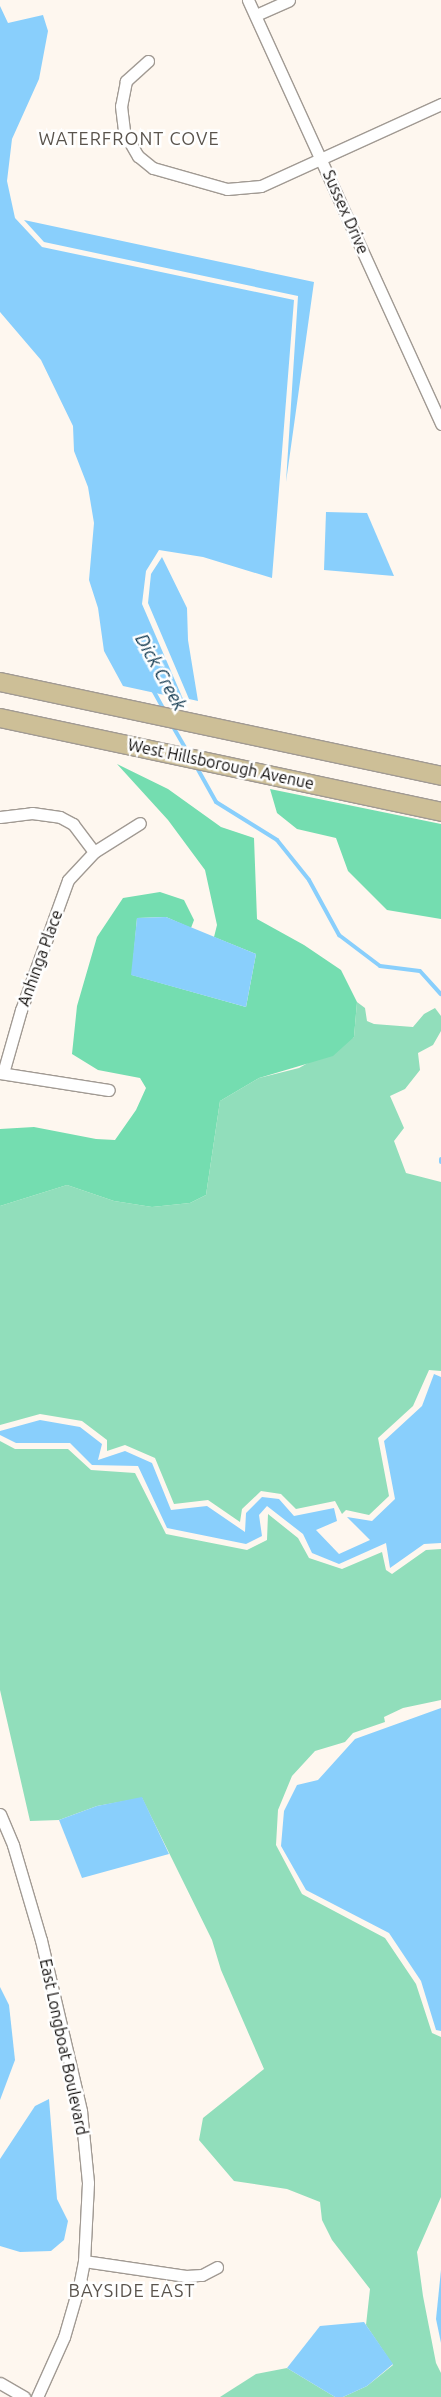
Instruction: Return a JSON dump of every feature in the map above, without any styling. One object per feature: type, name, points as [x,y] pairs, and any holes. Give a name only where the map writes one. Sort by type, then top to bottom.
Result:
[{"type":"main road","points":[[0,682],[441,776]]},
{"type":"main road","name":"West Hillsborough Avenue","points":[[0,718],[441,812]]},
{"type":"street","name":"Sussex Drive","points":[[248,0],[441,424]]},
{"type":"street","points":[[256,16],[289,0]]},
{"type":"street","points":[[148,61],[126,81],[121,106],[124,132],[138,156],[153,168],[227,189],[261,186],[441,104]]},
{"type":"street","points":[[0,817],[32,813],[60,817],[73,824],[94,852]]},
{"type":"street","name":"Anhinga Place","points":[[2,1073],[21,1010],[68,880],[94,852],[140,823]]},
{"type":"street","points":[[2,1073],[109,1090]]},
{"type":"street","name":"East Longboat Boulevard","points":[[0,1814],[13,1845],[41,1940],[81,2111],[88,2183],[84,2261],[64,2337],[37,2397]]},
{"type":"street","points":[[84,2261],[186,2276],[202,2275],[217,2268]]},
{"type":"street","points":[[0,2383],[24,2397]]},
{"type":"green space","points":[[117,764],[168,789],[221,827],[254,838],[257,919],[304,945],[341,970],[357,1002],[354,1037],[333,1056],[259,1078],[220,1101],[206,1195],[190,1203],[152,1207],[114,1201],[67,1185],[0,1206],[0,1129],[34,1127],[96,1139],[115,1140],[136,1110],[146,1088],[140,1078],[98,1070],[72,1054],[77,1006],[97,937],[123,898],[160,892],[184,900],[194,920],[191,928],[166,917],[137,918],[132,975],[246,1007],[256,954],[214,937],[217,925],[205,870],[168,820]]},
{"type":"green space","points":[[270,789],[441,824],[441,919],[387,910],[348,871],[336,838],[297,829],[277,813]]},
{"type":"green space","points":[[357,1002],[365,1008],[367,1021],[374,1024],[413,1027],[424,1014],[435,1008],[441,1016],[441,1031],[433,1045],[418,1053],[420,1070],[405,1089],[390,1096],[404,1128],[394,1141],[406,1173],[441,1182],[441,1371],[429,1370],[413,1406],[378,1438],[389,1496],[369,1515],[346,1510],[342,1514],[335,1501],[296,1509],[281,1494],[261,1491],[242,1509],[240,1522],[208,1500],[174,1504],[155,1458],[125,1445],[107,1451],[107,1440],[82,1421],[40,1414],[0,1425],[0,1206],[67,1185],[114,1201],[152,1207],[190,1203],[206,1195],[220,1101],[259,1078],[299,1068],[354,1037]]},
{"type":"green space","points":[[0,1441],[15,1449],[68,1449],[91,1470],[135,1473],[166,1534],[247,1550],[267,1540],[268,1514],[298,1538],[309,1558],[342,1569],[382,1552],[386,1570],[392,1574],[426,1550],[441,1549],[441,1700],[403,1708],[384,1717],[385,1722],[353,1733],[345,1742],[315,1751],[292,1776],[278,1810],[276,1845],[302,1894],[385,1938],[416,1984],[432,2033],[441,2037],[441,2197],[417,2252],[423,2296],[436,2363],[441,2373],[441,2397],[343,2397],[367,2386],[393,2365],[366,2325],[370,2289],[332,2240],[322,2220],[320,2202],[287,2189],[234,2181],[199,2140],[203,2118],[264,2069],[221,1970],[212,1940],[142,1798],[97,1806],[59,1820],[30,1821],[0,1690]]},
{"type":"green space","points":[[287,2368],[335,2397],[220,2397],[256,2374]]},
{"type":"water","points":[[0,6],[8,23],[43,15],[48,31],[39,79],[12,139],[7,181],[15,218],[42,247],[294,300],[272,578],[203,557],[159,550],[146,571],[142,604],[183,699],[123,686],[104,651],[98,608],[89,580],[94,523],[88,487],[74,451],[73,426],[41,360],[0,312]]},
{"type":"water","points":[[24,220],[314,282],[286,482],[298,296],[44,242]]},
{"type":"water","points":[[326,512],[367,513],[394,576],[324,570]]},
{"type":"water","points":[[162,557],[187,608],[188,640],[198,701],[189,699],[148,603],[151,574]]},
{"type":"water","points":[[166,917],[256,954],[246,1007],[131,975],[137,918]]},
{"type":"water","points":[[434,1374],[441,1377],[441,1543],[424,1544],[390,1568],[386,1543],[339,1564],[312,1553],[303,1534],[267,1506],[259,1515],[262,1536],[246,1544],[167,1528],[138,1466],[92,1465],[70,1443],[16,1443],[0,1435],[0,1431],[40,1420],[80,1427],[102,1444],[98,1460],[125,1451],[152,1463],[171,1510],[207,1506],[245,1532],[246,1513],[262,1497],[279,1499],[294,1516],[334,1508],[337,1521],[316,1530],[339,1554],[370,1540],[347,1517],[372,1521],[395,1499],[384,1441],[422,1406]]},
{"type":"water","points":[[441,1708],[441,2031],[436,2030],[421,1981],[389,1933],[306,1890],[281,1846],[284,1811],[297,1785],[318,1780],[355,1739]]},
{"type":"water","points":[[142,1797],[169,1854],[82,1878],[59,1820],[97,1806]]},
{"type":"water","points":[[0,1987],[9,2005],[15,2060],[0,2100]]},
{"type":"water","points":[[49,2099],[57,2199],[68,2221],[64,2240],[51,2251],[20,2252],[0,2246],[0,2159],[35,2106]]},
{"type":"water","points":[[441,2270],[441,2343],[436,2319]]},
{"type":"water","points":[[364,2322],[393,2364],[367,2386],[343,2397],[335,2397],[287,2368],[320,2326]]},
{"type":"waterway","name":"Dick Creek","points":[[153,690],[165,712]]},
{"type":"waterway","name":"Dick Creek","points":[[172,725],[187,751]]},
{"type":"waterway","name":"Dick Creek","points":[[196,766],[216,802],[277,840],[309,880],[339,935],[380,966],[420,971],[441,994]]},
{"type":"district","name":"WATERFRONT COVE","points":[[129,138]]},
{"type":"district","name":"BAYSIDE EAST","points":[[132,2290]]}]
